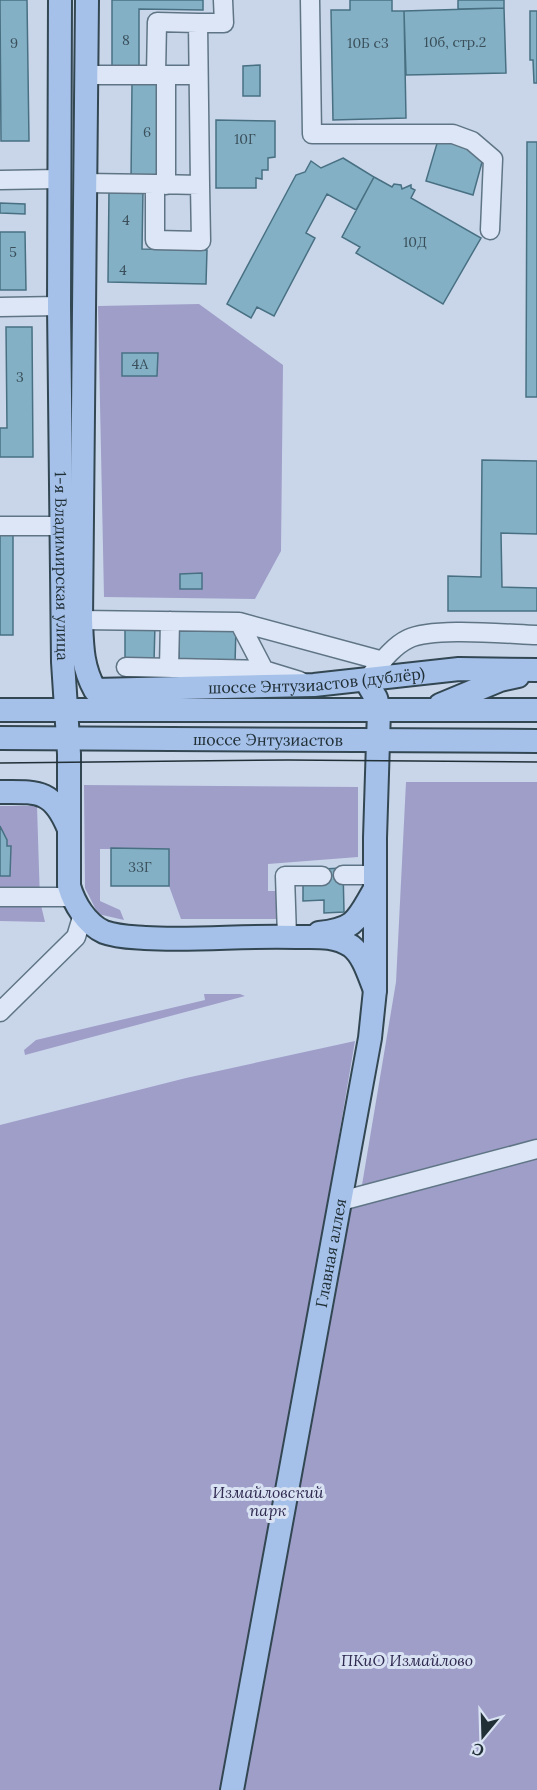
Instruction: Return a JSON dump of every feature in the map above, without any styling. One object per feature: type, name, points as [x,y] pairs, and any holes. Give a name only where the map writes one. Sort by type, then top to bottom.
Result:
[{"type":"main road","name":"1-я Владимирская улица","points":[[60,0],[59,306],[63,662],[69,738],[69,886],[78,905]]},
{"type":"main road","name":"1-я Владимирская улица","points":[[87,0],[81,620],[82,657],[95,700]]},
{"type":"main road","name":"шоссе Энтузиастов (дублёр)","points":[[95,700],[366,681],[459,669],[537,670]]},
{"type":"main road","points":[[428,710],[500,680],[537,670]]},
{"type":"main road","points":[[366,681],[376,698],[379,710]]},
{"type":"main road","name":"шоссе Энтузиастов","points":[[0,710],[66,711],[95,700],[379,710],[537,710]]},
{"type":"main road","name":"Главная аллея","points":[[231,1790],[370,1038],[375,990],[375,838],[379,710]]},
{"type":"main road","name":"шоссе Энтузиастов","points":[[0,738],[537,741]]},
{"type":"main road","points":[[0,792],[32,792],[46,797],[61,810],[68,827]]},
{"type":"main road","points":[[78,905],[103,931],[123,936],[173,939],[287,936],[334,932],[354,924],[376,881]]},
{"type":"main road","points":[[287,936],[330,938],[353,948],[364,964],[375,990]]},
{"type":"street","points":[[198,23],[201,241],[155,240],[161,184],[161,75],[157,22],[224,23],[223,0]]},
{"type":"street","points":[[310,0],[312,134],[453,134],[472,141],[493,159],[490,230]]},
{"type":"street","points":[[85,75],[198,75]]},
{"type":"street","points":[[0,180],[59,179]]},
{"type":"street","points":[[84,183],[200,185]]},
{"type":"street","points":[[0,307],[59,306]]},
{"type":"street","points":[[0,526],[61,525]]},
{"type":"street","points":[[81,620],[239,622],[385,660]]},
{"type":"street","points":[[169,668],[170,621]]},
{"type":"street","points":[[239,622],[264,670]]},
{"type":"street","points":[[366,681],[394,649],[408,639],[429,633],[537,634]]},
{"type":"street","points":[[126,667],[264,670],[314,685]]},
{"type":"street","points":[[343,875],[376,881]]},
{"type":"street","points":[[287,936],[285,876],[322,876]]},
{"type":"street","points":[[0,897],[78,905],[76,937],[0,1012]]},
{"type":"street","points":[[341,1201],[537,1149]]},
{"type":"green space","points":[[199,304],[283,365],[281,551],[255,599],[104,597],[98,306]]},
{"type":"green space","points":[[406,782],[537,782],[537,1140],[362,1185],[396,982]]},
{"type":"green space","points":[[84,785],[358,787],[358,857],[268,864],[268,891],[281,891],[277,919],[181,919],[169,886],[169,849],[100,849],[100,901],[120,910],[124,920],[98,914],[85,888]]},
{"type":"green space","points":[[0,806],[37,806],[40,901],[45,922],[0,921]]},
{"type":"green space","points":[[204,994],[245,996],[25,1055],[24,1050],[36,1040],[205,1000]]},
{"type":"green space","name":"Измайловский парк","points":[[355,1041],[326,1212],[360,1206],[537,1158],[537,1790],[0,1790],[0,1125],[186,1078]]},
{"type":"building","points":[[0,0],[27,0],[29,141],[1,141]]},
{"type":"building","points":[[112,0],[203,0],[203,10],[139,9],[139,70],[112,70]]},
{"type":"building","points":[[350,0],[392,0],[392,11],[404,11],[406,118],[333,120],[331,10],[350,10]]},
{"type":"building","points":[[458,0],[504,0],[504,8],[458,9]]},
{"type":"building","points":[[504,8],[506,73],[406,75],[404,11]]},
{"type":"building","points":[[530,11],[537,11],[537,83],[534,83],[533,60],[530,60]]},
{"type":"building","points":[[260,65],[260,96],[243,96],[243,66]]},
{"type":"building","points":[[132,84],[164,84],[163,180],[131,180]]},
{"type":"building","points":[[216,120],[275,121],[275,157],[268,158],[268,170],[262,170],[262,179],[256,178],[256,188],[216,188]]},
{"type":"building","points":[[438,140],[474,146],[484,155],[473,195],[426,181]]},
{"type":"building","points":[[527,142],[537,142],[537,397],[526,397]]},
{"type":"building","points":[[343,158],[374,177],[356,210],[327,194],[306,233],[315,238],[274,316],[257,307],[251,318],[227,304],[296,175],[305,172],[311,161],[321,168]]},
{"type":"building","points":[[374,177],[392,187],[394,184],[401,185],[402,189],[411,185],[411,188],[415,190],[411,198],[481,238],[443,304],[356,253],[360,247],[342,237]]},
{"type":"building","points":[[109,190],[143,190],[142,249],[207,250],[206,284],[108,282]]},
{"type":"building","points":[[0,203],[25,204],[25,214],[0,213]]},
{"type":"building","points":[[0,232],[25,232],[26,290],[0,290]]},
{"type":"building","points":[[6,327],[32,327],[33,457],[0,457],[0,428],[7,428]]},
{"type":"building","points":[[122,353],[158,353],[157,376],[122,376]]},
{"type":"building","points":[[482,460],[537,461],[537,534],[501,533],[502,587],[537,588],[537,611],[448,611],[448,576],[481,577]]},
{"type":"building","points":[[0,535],[13,535],[13,635],[0,635]]},
{"type":"building","points":[[202,573],[202,589],[180,589],[180,574]]},
{"type":"building","points":[[125,624],[155,624],[154,662],[125,661]]},
{"type":"building","points":[[179,626],[236,627],[235,664],[179,663]]},
{"type":"building","points":[[0,826],[7,840],[7,846],[11,846],[10,876],[0,876]]},
{"type":"building","points":[[111,848],[169,849],[169,886],[111,886]]},
{"type":"building","points":[[343,868],[344,912],[324,913],[324,900],[303,901],[303,882],[322,869]]},
{"type":"tram line","points":[[0,763],[288,760],[537,762]]},
{"type":"park label","name":"ПКиО Измайлово","points":[[407,1660]]}]
